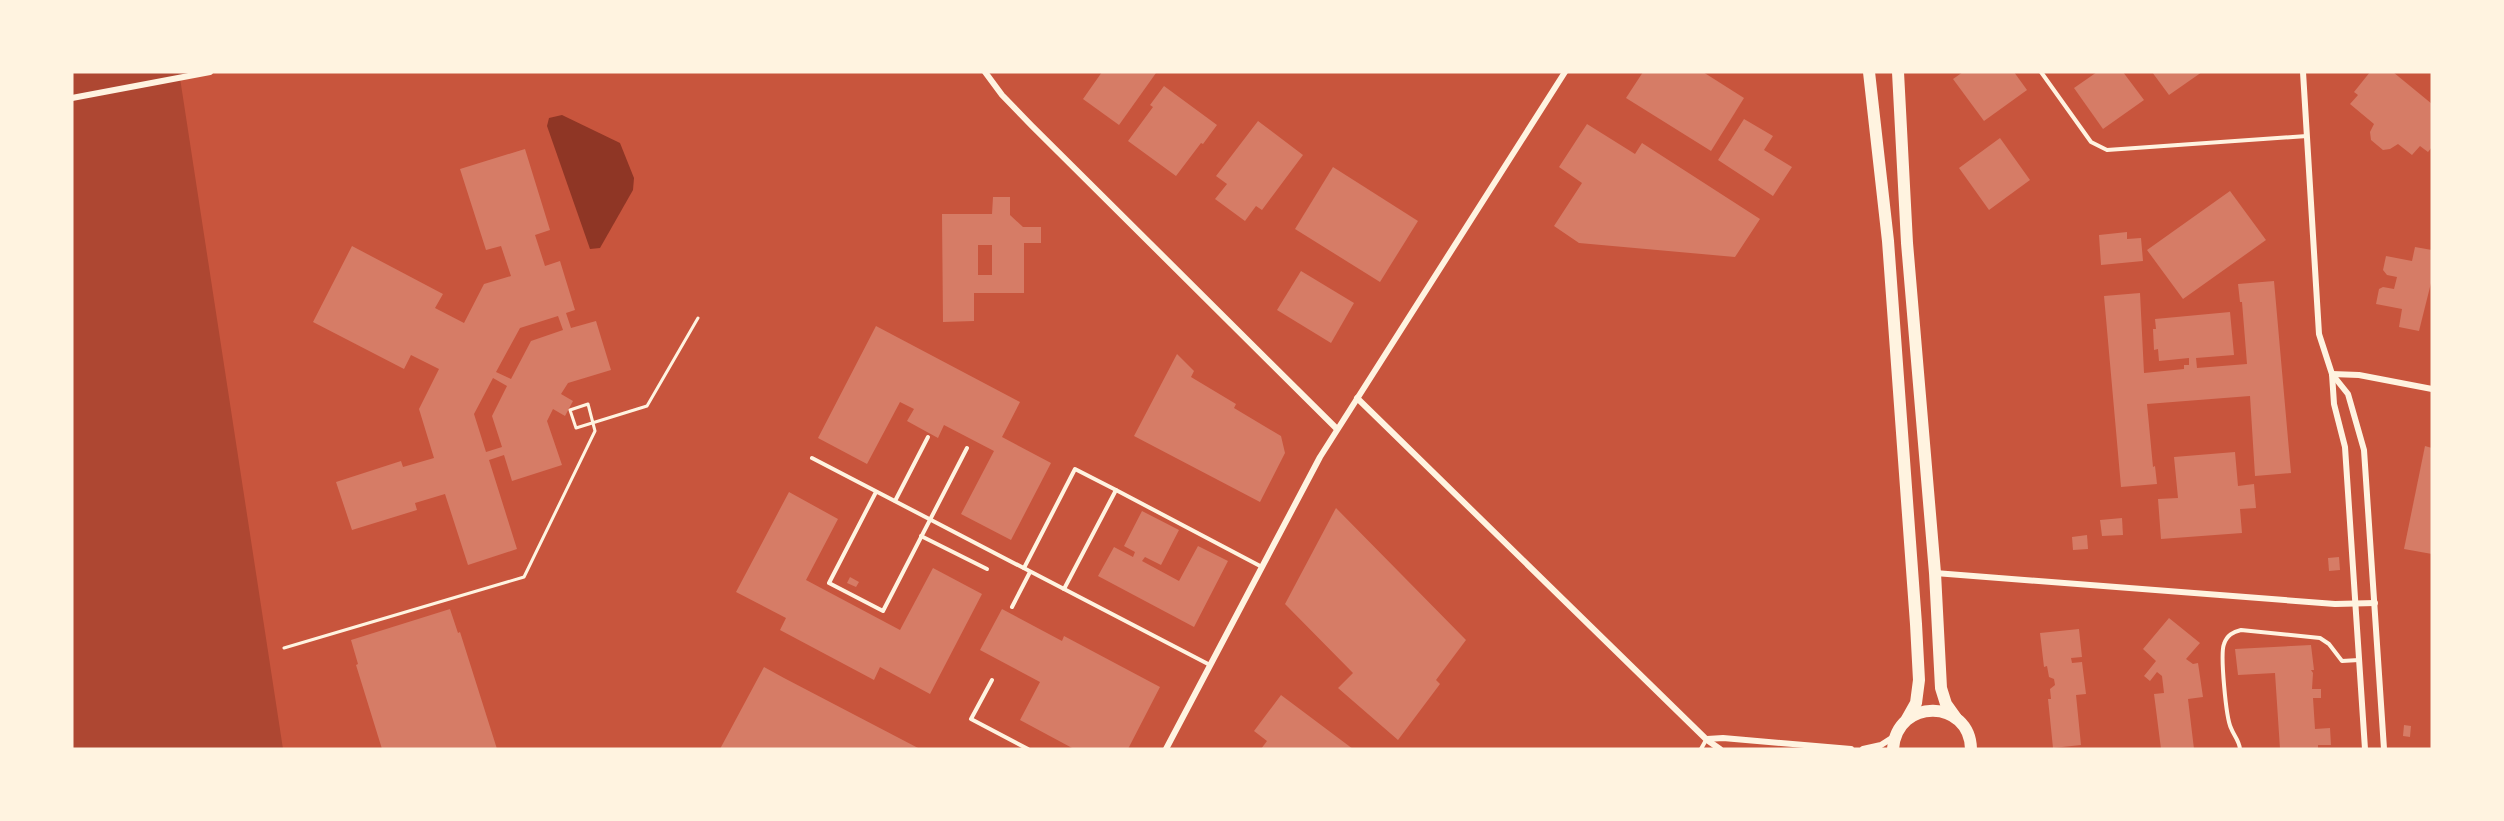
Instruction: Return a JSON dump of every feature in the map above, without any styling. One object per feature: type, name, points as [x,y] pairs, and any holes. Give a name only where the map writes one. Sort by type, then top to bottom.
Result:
[{"type":"main road","points":[[1869,72],[1888,241],[1919,680],[1916,703],[1894,743]]},
{"type":"main road","points":[[1898,72],[1907,243],[1935,573],[1941,687],[1946,704],[1968,735],[1971,749]]},
{"type":"main road","points":[[1907,719],[1918,712],[1931,710],[1944,712],[1956,718]]},
{"type":"street","points":[[72,98],[210,72]]},
{"type":"street","points":[[985,72],[1032,126],[1337,429]]},
{"type":"street","points":[[1166,749],[1320,457],[1565,72]]},
{"type":"street","points":[[2303,72],[2319,334],[2332,374],[2334,404],[2345,447],[2365,749]]},
{"type":"street","points":[[2332,374],[2359,375],[2432,389]]},
{"type":"street","points":[[2332,374],[2348,394],[2364,450],[2384,749]]},
{"type":"street","points":[[1358,399],[1707,740],[1720,749]]},
{"type":"street","points":[[1935,573],[2356,604],[2374,603]]},
{"type":"street","points":[[1707,740],[1723,738],[1851,749]]},
{"type":"street","points":[[1863,749],[1894,743]]},
{"type":"lane","points":[[2041,72],[2091,142],[2107,150],[2307,136]]},
{"type":"lane","points":[[895,501],[928,437]]},
{"type":"lane","points":[[876,492],[829,583],[883,610],[967,448]]},
{"type":"lane","points":[[812,458],[1210,665]]},
{"type":"lane","points":[[1024,568],[1075,469],[1262,567]]},
{"type":"lane","points":[[1064,589],[1116,490]]},
{"type":"lane","points":[[921,536],[987,569]]},
{"type":"lane","points":[[1012,607],[1030,572]]},
{"type":"lane","points":[[2240,749],[2239,741],[2230,727],[2221,654],[2224,642],[2234,632],[2320,638],[2329,644],[2342,661],[2360,660]]},
{"type":"lane","points":[[992,680],[971,719],[1028,749]]},
{"type":"lane","points":[[1701,749],[1707,740]]},
{"type":"path","points":[[284,648],[524,577],[595,431],[594,423],[588,404],[570,410],[576,428],[594,423],[647,406],[699,318]]},
{"type":"shaded area","points":[[72,72],[210,72],[180,78],[283,749],[72,749]]},
{"type":"shaded area","points":[[562,115],[620,143],[634,178],[633,190],[600,248],[590,249],[547,126],[549,118]]},
{"type":"building","points":[[1102,72],[1156,73],[1119,125],[1083,99]]},
{"type":"building","points":[[1643,72],[1703,72],[1744,98],[1711,151],[1626,98]]},
{"type":"building","points":[[1963,72],[2014,72],[2027,90],[1984,121],[1953,79]]},
{"type":"building","points":[[2097,72],[2123,72],[2144,100],[2103,129],[2074,88]]},
{"type":"building","points":[[2152,72],[2202,72],[2169,95]]},
{"type":"building","points":[[2370,72],[2393,72],[2432,104],[2432,147],[2428,152],[2420,146],[2412,155],[2398,144],[2383,150],[2371,140],[2370,132],[2374,124],[2350,104],[2358,95],[2354,92]]},
{"type":"building","points":[[1164,86],[1217,125],[1176,176],[1128,141],[1153,107],[1150,105]]},
{"type":"building","points":[[1744,119],[1773,136],[1764,150],[1792,167],[1773,196],[1718,160]]},
{"type":"building","points":[[1258,121],[1303,155],[1262,210],[1256,206],[1245,221],[1215,199],[1227,184],[1216,176]]},
{"type":"building","points":[[1587,124],[1635,154],[1642,143],[1760,219],[1735,257],[1579,243],[1554,226],[1582,183],[1559,167]]},
{"type":"building","points":[[2000,138],[2030,180],[1989,210],[1959,168]]},
{"type":"building","points":[[525,149],[550,230],[535,235],[545,266],[560,261],[575,310],[566,313],[571,328],[596,321],[611,370],[568,383],[561,394],[573,401],[565,416],[553,409],[547,421],[562,465],[512,481],[504,455],[489,460],[517,549],[468,565],[445,494],[415,503],[417,510],[352,530],[336,482],[401,461],[403,467],[434,458],[419,409],[439,369],[411,355],[404,369],[313,322],[352,246],[443,294],[435,308],[464,323],[484,284],[511,276],[501,246],[486,250],[460,169]],"holes":[[[558,316],[563,330],[531,341],[511,379],[496,372],[520,328]],[[493,378],[507,386],[492,416],[502,447],[486,452],[474,414]]]},
{"type":"building","points":[[1333,167],[1418,221],[1380,282],[1295,229]]},
{"type":"building","points":[[2230,191],[2266,240],[2183,299],[2147,250]]},
{"type":"building","points":[[993,197],[1010,197],[1010,215],[1023,227],[1041,227],[1041,243],[1024,243],[1024,293],[974,293],[974,321],[943,322],[942,214],[992,214]],"holes":[[[978,245],[992,245],[992,275],[978,275]]]},
{"type":"building","points":[[2127,232],[2127,239],[2141,238],[2143,261],[2101,265],[2099,235]]},
{"type":"building","points":[[2415,247],[2432,250],[2432,279],[2419,331],[2399,327],[2402,309],[2376,304],[2379,289],[2383,287],[2394,289],[2397,277],[2387,275],[2383,270],[2386,256],[2412,261]]},
{"type":"building","points":[[1301,271],[1354,303],[1331,343],[1277,310]]},
{"type":"building","points":[[2274,281],[2291,473],[2255,476],[2250,396],[2147,404],[2153,467],[2155,466],[2157,484],[2121,487],[2104,296],[2140,293],[2144,373],[2184,369],[2184,365],[2189,365],[2189,358],[2159,361],[2158,349],[2154,350],[2155,319],[2230,312],[2234,355],[2196,358],[2197,368],[2247,364],[2242,302],[2240,302],[2238,284]]},
{"type":"building","points":[[876,326],[1020,402],[1002,437],[1051,463],[1011,540],[961,514],[994,451],[944,425],[938,438],[907,421],[914,409],[900,402],[867,464],[818,438]]},
{"type":"building","points":[[1177,354],[1194,371],[1191,377],[1236,404],[1234,408],[1281,436],[1285,453],[1260,502],[1134,436]]},
{"type":"building","points":[[2425,446],[2432,448],[2432,554],[2404,549]]},
{"type":"building","points":[[2235,452],[2238,486],[2254,484],[2256,508],[2240,509],[2242,533],[2161,539],[2158,499],[2178,498],[2174,457]]},
{"type":"building","points":[[789,492],[838,519],[806,580],[900,630],[933,568],[982,594],[930,694],[880,667],[874,680],[780,630],[786,618],[736,592]]},
{"type":"building","points":[[1336,508],[1466,640],[1436,680],[1440,684],[1398,740],[1338,688],[1353,673],[1285,604]]},
{"type":"building","points":[[1142,511],[1179,530],[1161,565],[1145,557],[1142,561],[1179,581],[1198,546],[1228,561],[1194,627],[1098,576],[1114,547],[1133,557],[1135,552],[1124,546]]},
{"type":"building","points":[[2122,518],[2123,535],[2102,536],[2100,520]]},
{"type":"building","points":[[2087,535],[2088,549],[2073,550],[2072,537]]},
{"type":"building","points":[[2339,557],[2340,570],[2329,571],[2328,558]]},
{"type":"building","points":[[850,577],[859,582],[856,587],[847,583]]},
{"type":"building","points":[[450,609],[458,633],[460,632],[497,749],[382,749],[356,665],[358,664],[351,640]]},
{"type":"building","points":[[1002,609],[1062,641],[1064,636],[1160,687],[1128,749],[1074,749],[1020,720],[1040,682],[980,650]]},
{"type":"building","points":[[2169,618],[2200,643],[2186,659],[2193,664],[2198,663],[2203,697],[2188,699],[2194,749],[2161,749],[2154,694],[2164,693],[2162,676],[2157,672],[2150,681],[2144,676],[2156,661],[2143,649]]},
{"type":"building","points":[[2079,629],[2082,657],[2071,658],[2072,663],[2082,662],[2086,694],[2076,695],[2081,745],[2053,748],[2048,699],[2051,699],[2050,689],[2055,685],[2054,679],[2049,677],[2047,666],[2044,667],[2040,633]]},
{"type":"building","points":[[2311,645],[2314,670],[2311,670],[2313,673],[2312,689],[2321,689],[2321,698],[2313,698],[2315,729],[2330,728],[2331,745],[2318,745],[2318,749],[2280,749],[2275,673],[2238,675],[2235,649]]},
{"type":"building","points":[[764,667],[784,678],[920,749],[720,749]]},
{"type":"building","points":[[1281,695],[1353,749],[1261,749],[1267,741],[1254,731]]},
{"type":"building","points":[[2404,725],[2411,726],[2410,737],[2403,736]]}]
